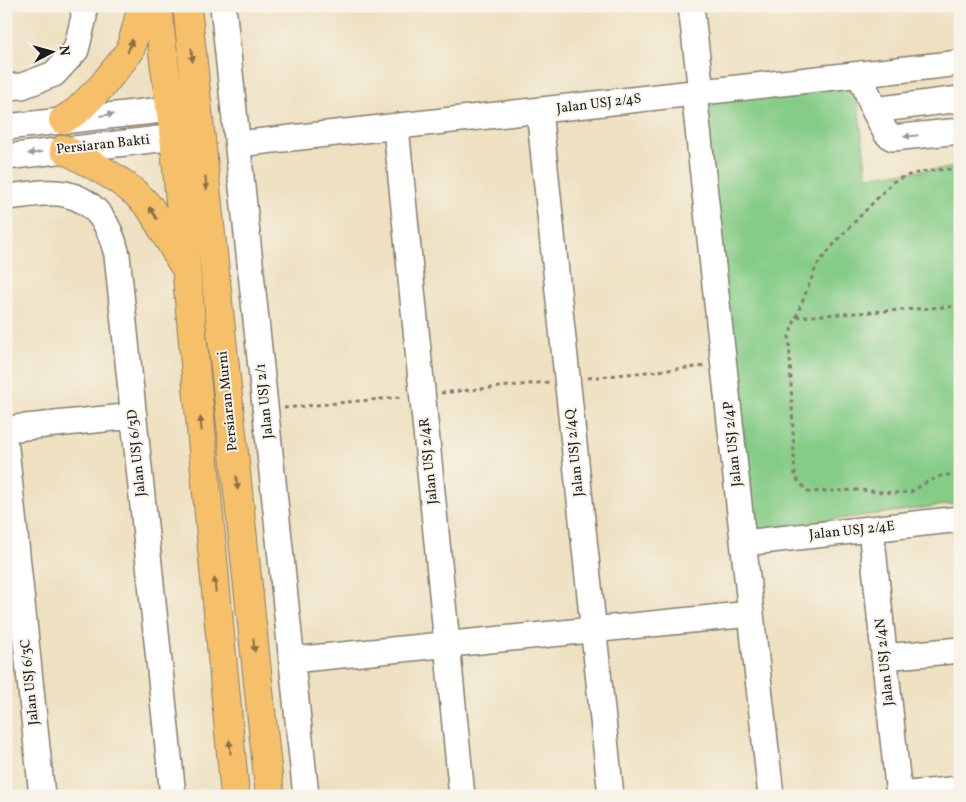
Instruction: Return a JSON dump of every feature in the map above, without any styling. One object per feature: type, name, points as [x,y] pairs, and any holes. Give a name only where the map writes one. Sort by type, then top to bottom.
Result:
[{"type":"main road","points":[[63,120],[77,111],[102,86],[130,51],[142,6]]},
{"type":"main road","name":"Persiaran Murni","points":[[157,6],[174,137],[234,796]]},
{"type":"main road","name":"Persiaran Murni","points":[[186,6],[270,796]]},
{"type":"main road","points":[[64,149],[116,178],[144,201],[151,209],[186,271]]},
{"type":"street","points":[[6,87],[22,86],[54,74],[76,50],[84,17],[83,6]]},
{"type":"street","name":"Jalan USJ 2/1","points":[[223,6],[306,796]]},
{"type":"street","name":"Jalan USJ 2/4P","points":[[691,6],[697,92],[724,364],[771,796]]},
{"type":"street","name":"Jalan USJ 2/4S","points":[[238,144],[960,63]]},
{"type":"street","points":[[860,74],[874,110],[886,133],[893,138],[960,131]]},
{"type":"street","points":[[874,110],[960,99]]},
{"type":"street","name":"Persiaran Bakti","points":[[6,127],[198,106]]},
{"type":"street","name":"Jalan USJ 2/4Q","points":[[539,110],[611,796]]},
{"type":"street","name":"Jalan USJ 2/4R","points":[[396,127],[462,796]]},
{"type":"street","name":"Persiaran Bakti","points":[[6,157],[201,134]]},
{"type":"street","name":"Jalan USJ 6/3D","points":[[6,197],[64,194],[82,201],[95,209],[113,235],[117,254],[173,796]]},
{"type":"street","points":[[6,430],[134,416]]},
{"type":"street","name":"Jalan USJ 6/3C","points":[[6,448],[42,796]]},
{"type":"street","name":"Jalan USJ 2/4E","points":[[744,543],[960,519]]},
{"type":"street","name":"Jalan USJ 2/4N","points":[[871,529],[899,796]]},
{"type":"street","points":[[292,660],[751,614]]},
{"type":"street","points":[[884,656],[960,650]]},
{"type":"street","points":[[899,796],[960,789]]},
{"type":"path","points":[[960,169],[914,174],[893,182],[840,237],[817,265],[790,336],[795,477],[808,492],[859,490],[894,493],[911,492],[941,476],[960,473]]},
{"type":"path","points":[[796,317],[960,306]]},
{"type":"path","points":[[266,410],[724,364]]},
{"type":"green space","points":[[855,81],[867,176],[960,167],[960,503],[755,530],[704,99]]}]
